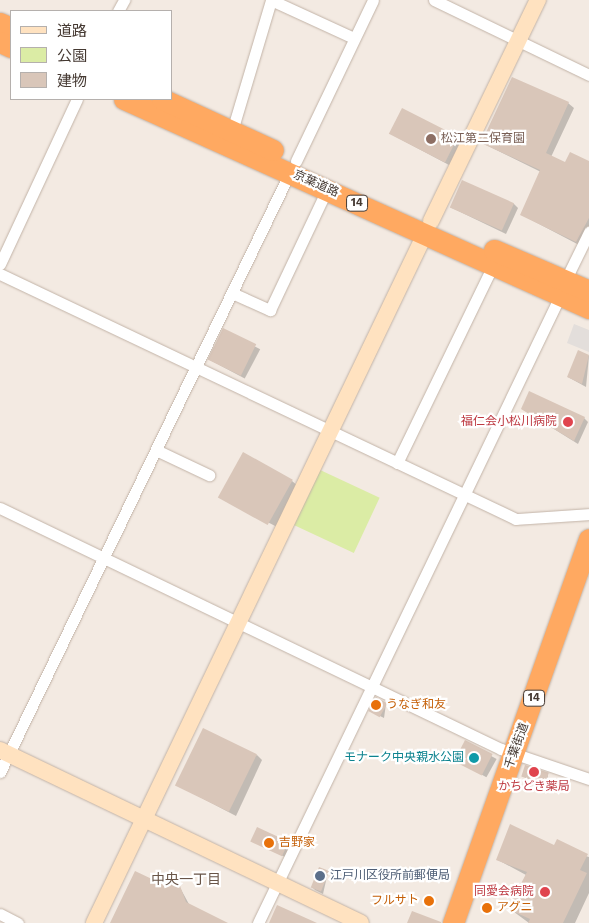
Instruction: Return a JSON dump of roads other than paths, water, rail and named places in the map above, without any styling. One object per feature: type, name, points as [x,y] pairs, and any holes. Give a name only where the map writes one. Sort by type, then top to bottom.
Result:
[{"type":"highway","name":"京葉道路","points":[[127,100],[293,166],[562,289],[589,308]]},
{"type":"highway","name":"京葉道路","points":[[164,100],[232,131],[293,166]]},
{"type":"highway","name":"京葉道路","points":[[428,227],[493,265],[562,289],[589,291]]},
{"type":"highway","name":"千葉街道","points":[[453,923],[589,539]]},
{"type":"street","points":[[232,131],[271,0],[354,38]]},
{"type":"street","points":[[0,772],[4,752],[104,556],[373,0]]},
{"type":"street","points":[[434,0],[589,75]]},
{"type":"street","points":[[94,923],[538,0]]},
{"type":"street","points":[[0,264],[76,100]]},
{"type":"street","points":[[232,293],[270,310],[322,200]]},
{"type":"street","points":[[258,923],[589,232]]},
{"type":"street","points":[[397,463],[493,265]]},
{"type":"street","points":[[0,274],[516,519],[589,514]]},
{"type":"street","points":[[156,450],[209,474]]},
{"type":"street","points":[[0,508],[104,556],[514,754],[589,779]]},
{"type":"street","points":[[4,752],[361,923]]},
{"type":"street","points":[[0,914],[18,923]]},
{"type":"place","name":"松江第二保育園","points":[[431,139]]},
{"type":"place","name":"福仁会小松川病院","points":[[568,422]]},
{"type":"place","name":"うなぎ和友","points":[[376,705]]},
{"type":"place","name":"モナーク中央親水公園","points":[[474,758]]},
{"type":"place","name":"かちどき薬局","points":[[534,772]]},
{"type":"place","name":"吉野家","points":[[269,843]]},
{"type":"place","name":"江戸川区役所前郵便局","points":[[320,876]]},
{"type":"place","name":"同愛会病院","points":[[545,892]]},
{"type":"place","name":"フルサト","points":[[429,901]]},
{"type":"place","name":"アグニ","points":[[487,908]]},
{"type":"district","name":"中央一丁目","points":[[186,879]]}]
